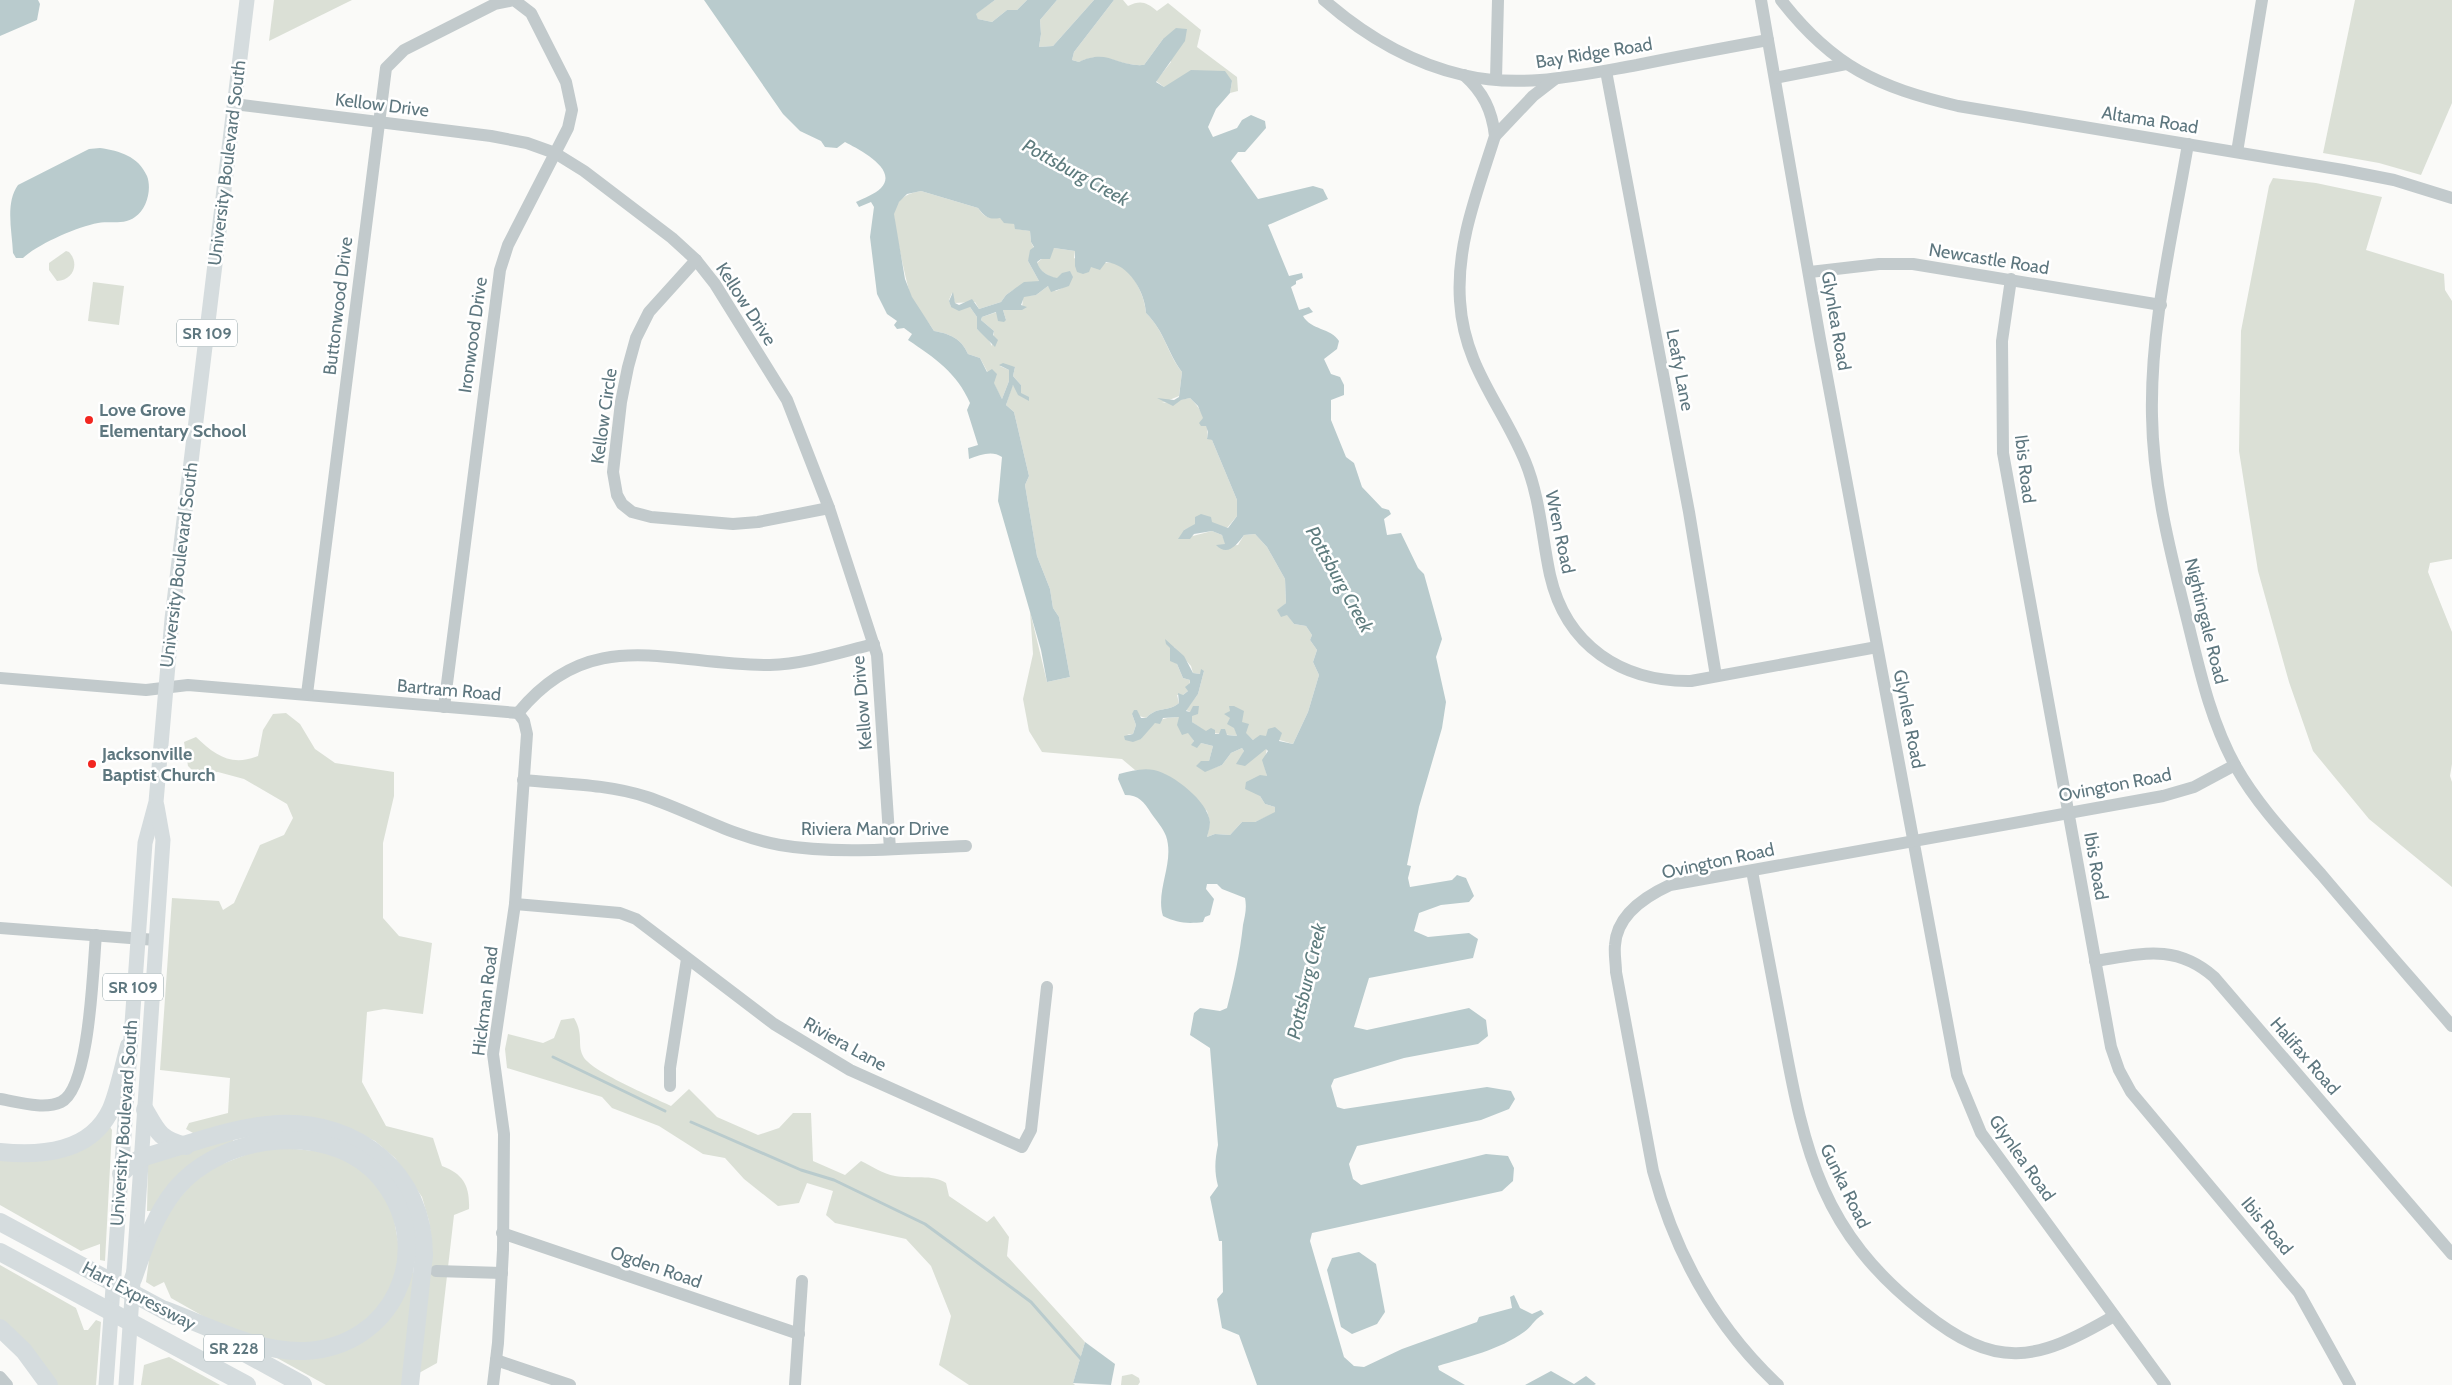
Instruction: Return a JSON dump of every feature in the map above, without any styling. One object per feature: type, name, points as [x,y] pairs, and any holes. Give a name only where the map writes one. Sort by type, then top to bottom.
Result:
[{"type":"highway","points":[[0,1152],[53,1152],[67,1148],[91,1135],[102,1124],[111,1109],[129,1046]]},
{"type":"highway","points":[[145,1110],[160,1136],[172,1143],[186,1146]]},
{"type":"highway","points":[[121,1174],[131,1164],[141,1158],[253,1126],[279,1124],[303,1124],[331,1131],[364,1144],[388,1161],[410,1190],[417,1206],[424,1238],[424,1255],[410,1385]]},
{"type":"highway","points":[[133,1278],[151,1232],[176,1190],[190,1175],[211,1160],[234,1149],[258,1142],[305,1141],[330,1147],[350,1155],[369,1168],[383,1181],[402,1213],[407,1234],[407,1259],[401,1284],[388,1309],[370,1326],[353,1338],[332,1347],[305,1351],[276,1349],[252,1343],[165,1310]]},
{"type":"highway","name":"Hart Expressway","points":[[0,1222],[304,1385]]},
{"type":"highway","name":"Hart Expressway","points":[[0,1252],[234,1380],[247,1385]]},
{"type":"highway","points":[[0,1328],[24,1351],[49,1385]]},
{"type":"main road","name":"University Boulevard South","points":[[106,1385],[144,843],[156,802],[165,688],[247,0]]},
{"type":"main road","name":"University Boulevard South","points":[[126,1385],[163,840],[156,802]]},
{"type":"street","name":"Buttonwood Drive","points":[[307,694],[386,68],[404,50],[495,4],[514,0]]},
{"type":"street","name":"Ironwood Drive","points":[[444,707],[500,270],[508,245],[568,128],[572,110],[571,94],[530,13],[514,0]]},
{"type":"street","name":"Bay Ridge Road","points":[[1324,0],[1360,29],[1391,48],[1417,60],[1464,75],[1518,81],[1555,79],[1768,40]]},
{"type":"street","points":[[1496,79],[1498,0]]},
{"type":"street","name":"Glynlea Road","points":[[1761,0],[1952,1057],[1975,1122],[1991,1147],[2165,1385]]},
{"type":"street","points":[[1781,0],[1808,31],[1846,64]]},
{"type":"street","points":[[2237,152],[2262,0]]},
{"type":"street","points":[[1775,78],[1846,64]]},
{"type":"street","name":"Altama Road","points":[[1846,64],[1885,85],[1949,104],[2383,177],[2452,198]]},
{"type":"street","name":"Leafy Lane","points":[[1606,70],[1689,512],[1716,676]]},
{"type":"street","name":"Wren Road","points":[[1464,75],[1478,88],[1487,105],[1493,120],[1495,136],[1463,242],[1459,277],[1462,321],[1482,382],[1526,462],[1532,481],[1551,578],[1561,606],[1585,643],[1604,659],[1635,674],[1675,681],[1716,676],[1877,647]]},
{"type":"street","name":"Wren Road","points":[[1495,136],[1533,96],[1555,79]]},
{"type":"street","name":"Kellow Drive","points":[[234,104],[491,136],[527,143],[555,153],[672,238],[696,260],[715,284],[787,400],[829,508],[874,644],[880,679],[890,849]]},
{"type":"street","name":"Nightingale Road","points":[[2188,144],[2154,357],[2152,418],[2156,466],[2163,512],[2205,690],[2214,720],[2235,766],[2263,808],[2452,1026]]},
{"type":"street","name":"Kellow Circle","points":[[696,260],[650,312],[636,338],[628,367],[620,412],[613,472],[617,495],[622,504],[632,512],[650,517],[732,524],[758,522],[829,508]]},
{"type":"street","name":"Newcastle Road","points":[[1810,272],[1879,264],[1913,264],[2161,305]]},
{"type":"street","name":"Ibis Road","points":[[2010,280],[2002,341],[2003,453],[2111,1047],[2119,1070],[2131,1092],[2300,1293],[2350,1385]]},
{"type":"street","name":"Bartram Road","points":[[0,678],[146,690],[188,685],[518,713],[530,698],[566,672],[586,662],[609,656],[633,654],[770,665],[794,662],[874,644]]},
{"type":"street","name":"Hickman Road","points":[[493,1385],[502,1273],[504,1134],[494,1054],[515,904],[527,734],[524,721],[518,713]]},
{"type":"street","name":"Ovington Road","points":[[1778,1385],[1751,1358],[1704,1294],[1690,1269],[1664,1209],[1653,1171],[1616,972],[1614,944],[1621,925],[1632,909],[1647,896],[1670,885],[2163,796],[2194,787],[2235,766]]},
{"type":"street","name":"Riviera Manor Drive","points":[[523,780],[596,787],[647,797],[724,830],[781,845],[857,850],[966,846]]},
{"type":"street","name":"Gunka Road","points":[[1752,871],[1804,1140],[1826,1195],[1842,1225],[1860,1250],[1898,1293],[1944,1329],[1968,1343],[1986,1349],[2009,1353],[2046,1350],[2088,1331],[2114,1316]]},
{"type":"street","name":"Riviera Lane","points":[[515,904],[620,913],[636,919],[774,1024],[850,1070],[1022,1147],[1031,1130],[1047,987]]},
{"type":"street","points":[[0,928],[156,940]]},
{"type":"street","points":[[0,1098],[48,1105],[61,1102],[73,1091],[88,1033],[96,935]]},
{"type":"street","name":"Halifax Road","points":[[2095,962],[2148,953],[2164,953],[2184,957],[2214,976],[2452,1254]]},
{"type":"street","points":[[670,1086],[670,1068],[687,959]]},
{"type":"street","name":"Ogden Road","points":[[502,1233],[799,1334]]},
{"type":"street","points":[[436,1271],[502,1273]]},
{"type":"street","points":[[795,1385],[802,1281]]},
{"type":"street","points":[[496,1360],[570,1385]]},
{"type":"street","points":[[0,1377],[6,1385]]},
{"type":"shaded area","points":[[274,0],[352,0],[269,41]]},
{"type":"shaded area","points":[[995,0],[1027,0],[1017,10],[1007,10],[992,22],[978,19],[975,14]]},
{"type":"shaded area","points":[[1057,0],[1094,0],[1053,46],[1039,47],[1041,34],[1040,20]]},
{"type":"shaded area","points":[[1114,0],[1123,0],[1128,6],[1143,3],[1157,11],[1168,3],[1201,30],[1197,47],[1237,77],[1238,91],[1230,93],[1232,81],[1164,87],[1156,81],[1171,62],[1163,39],[1144,65],[1126,64],[1097,57],[1079,62],[1072,60],[1074,52]]},
{"type":"shaded area","points":[[2355,0],[2452,0],[2452,103],[2421,175],[2379,163],[2323,153]]},
{"type":"shaded area","points":[[2273,178],[2316,183],[2382,197],[2366,250],[2444,274],[2445,290],[2452,301],[2452,559],[2430,563],[2428,572],[2452,632],[2452,764],[2450,776],[2452,782],[2452,887],[2369,819],[2313,751],[2289,682],[2258,571],[2239,451],[2241,331],[2269,186]]},
{"type":"shaded area","points":[[921,191],[978,208],[987,217],[1003,219],[1014,224],[1016,229],[1030,231],[1031,242],[1034,248],[1028,261],[1039,281],[1013,290],[1001,302],[979,309],[975,302],[955,303],[952,293],[949,300],[951,307],[970,307],[977,317],[977,329],[987,337],[992,346],[994,331],[981,320],[982,317],[997,312],[1006,320],[1003,310],[1022,310],[1023,296],[1036,295],[1048,286],[1056,291],[1062,288],[1057,279],[1040,269],[1037,263],[1054,248],[1075,251],[1074,258],[1091,267],[1108,262],[1114,263],[1126,270],[1136,283],[1143,299],[1146,313],[1158,328],[1182,372],[1179,396],[1162,403],[1190,398],[1197,406],[1206,422],[1207,438],[1212,440],[1237,500],[1237,516],[1227,528],[1211,524],[1195,525],[1184,530],[1185,538],[1212,531],[1222,535],[1226,544],[1218,547],[1238,545],[1244,535],[1255,534],[1267,547],[1285,579],[1286,603],[1278,610],[1287,614],[1294,624],[1306,626],[1312,635],[1310,640],[1317,650],[1313,662],[1319,675],[1308,712],[1293,744],[1266,736],[1253,740],[1245,733],[1242,722],[1230,711],[1237,736],[1206,732],[1192,722],[1190,712],[1186,710],[1198,694],[1204,671],[1200,674],[1193,673],[1191,666],[1174,647],[1170,648],[1183,678],[1190,680],[1189,690],[1183,695],[1177,695],[1179,703],[1171,708],[1159,710],[1146,718],[1132,714],[1136,725],[1133,734],[1127,734],[1141,739],[1153,724],[1166,718],[1179,717],[1194,741],[1192,745],[1201,743],[1213,746],[1209,761],[1206,762],[1208,770],[1222,765],[1231,753],[1242,748],[1244,751],[1241,759],[1267,748],[1264,764],[1267,776],[1260,796],[1265,804],[1275,807],[1275,813],[1255,822],[1242,822],[1230,835],[1215,834],[1207,837],[1210,823],[1207,811],[1156,771],[1135,770],[1122,759],[1042,752],[1029,731],[1023,699],[1033,654],[1030,611],[1047,682],[1070,677],[1059,617],[1053,608],[1050,589],[1037,556],[1025,485],[1029,476],[1014,412],[1006,405],[1012,386],[1014,385],[1021,393],[1021,385],[1013,376],[1015,367],[1000,366],[1009,370],[1009,381],[1002,399],[980,358],[968,354],[958,340],[934,331],[913,300],[904,268],[894,213],[900,200],[912,193]]},
{"type":"shaded area","points":[[66,251],[69,252],[74,261],[73,271],[67,278],[57,281],[49,270],[49,263]]},
{"type":"shaded area","points":[[93,282],[124,286],[119,325],[88,321]]},
{"type":"shaded area","points":[[286,713],[300,724],[315,749],[335,763],[394,772],[394,796],[383,843],[383,918],[399,936],[432,943],[423,1014],[384,1009],[367,1012],[362,1082],[386,1126],[433,1138],[442,1166],[456,1173],[467,1188],[469,1209],[454,1215],[437,1363],[419,1373],[432,1243],[429,1221],[422,1197],[395,1158],[375,1141],[344,1127],[193,1133],[186,1129],[189,1123],[228,1113],[230,1078],[160,1070],[172,898],[219,901],[223,910],[234,903],[260,845],[284,835],[293,818],[287,804],[244,779],[218,772],[196,774],[188,766],[184,742],[196,737],[217,754],[224,757],[232,760],[248,759],[258,756],[263,730],[273,714]]},
{"type":"shaded area","points":[[574,1018],[579,1029],[581,1052],[588,1062],[609,1076],[637,1090],[671,1106],[689,1089],[717,1117],[758,1135],[779,1128],[793,1113],[811,1113],[813,1161],[845,1175],[861,1161],[891,1175],[941,1180],[946,1183],[949,1196],[987,1222],[994,1216],[1009,1237],[1007,1256],[1085,1342],[1073,1383],[1075,1385],[969,1385],[939,1365],[951,1316],[931,1266],[906,1239],[835,1223],[826,1215],[833,1191],[807,1183],[799,1203],[778,1206],[744,1179],[725,1158],[703,1154],[659,1126],[612,1108],[602,1097],[507,1068],[505,1049],[508,1034],[543,1043],[554,1038],[561,1020]]},
{"type":"shaded area","points":[[108,1124],[112,1130],[105,1261],[100,1260],[100,1244],[81,1251],[0,1205],[0,1155],[14,1157]]},
{"type":"shaded area","points":[[232,1137],[234,1144],[151,1217],[151,1211],[147,1211],[148,1161]]},
{"type":"shaded area","points":[[268,1146],[333,1153],[370,1174],[391,1203],[401,1258],[388,1300],[362,1326],[328,1343],[281,1345],[224,1328],[171,1298],[164,1282],[154,1287],[146,1282],[150,1252],[164,1216],[202,1172]]},
{"type":"shaded area","points":[[0,1265],[76,1308],[84,1330],[88,1330],[96,1320],[101,1322],[96,1385],[54,1385],[0,1323]]},
{"type":"shaded area","points":[[409,1272],[418,1274],[404,1385],[326,1385],[277,1358],[278,1353],[348,1347]]},
{"type":"shaded area","points":[[169,1357],[220,1385],[141,1385],[144,1365]]},
{"type":"shaded area","points":[[1132,1374],[1139,1378],[1140,1382],[1138,1385],[1121,1385],[1122,1376]]},
{"type":"water","points":[[0,0],[38,0],[40,4],[37,20],[0,36]]},
{"type":"water","name":"Pottsburg Creek","points":[[704,0],[995,0],[976,14],[978,19],[992,22],[1007,10],[1017,10],[1027,0],[1057,0],[1040,20],[1041,34],[1039,47],[1053,46],[1094,0],[1114,0],[1074,52],[1072,60],[1079,62],[1089,58],[1105,57],[1134,65],[1144,65],[1163,39],[1176,28],[1187,29],[1185,41],[1156,82],[1164,87],[1191,70],[1225,71],[1232,81],[1230,93],[1216,109],[1208,127],[1213,137],[1237,128],[1242,120],[1251,115],[1265,121],[1266,128],[1245,152],[1238,152],[1231,161],[1258,199],[1313,186],[1323,189],[1328,199],[1268,225],[1289,276],[1302,273],[1303,278],[1296,281],[1296,284],[1291,287],[1299,310],[1309,307],[1313,312],[1303,316],[1307,321],[1331,334],[1339,341],[1337,349],[1324,359],[1331,374],[1340,377],[1344,385],[1344,395],[1331,400],[1331,420],[1346,457],[1354,463],[1362,487],[1382,508],[1389,510],[1391,514],[1384,519],[1387,535],[1401,533],[1418,568],[1424,574],[1442,639],[1436,657],[1446,702],[1442,728],[1419,807],[1407,865],[1411,866],[1408,878],[1410,887],[1452,880],[1457,875],[1466,878],[1474,896],[1469,902],[1441,905],[1419,913],[1414,931],[1428,937],[1469,933],[1478,939],[1473,958],[1369,978],[1354,1027],[1367,1030],[1469,1008],[1486,1020],[1488,1036],[1478,1044],[1404,1058],[1334,1079],[1331,1086],[1337,1107],[1344,1109],[1487,1087],[1511,1091],[1515,1099],[1509,1109],[1481,1120],[1357,1146],[1349,1164],[1353,1179],[1361,1185],[1486,1154],[1508,1156],[1514,1168],[1513,1181],[1502,1191],[1312,1233],[1310,1241],[1344,1357],[1354,1366],[1364,1367],[1402,1349],[1477,1322],[1479,1317],[1512,1308],[1510,1297],[1514,1295],[1520,1308],[1532,1314],[1541,1310],[1544,1314],[1527,1330],[1504,1344],[1438,1366],[1439,1370],[1465,1385],[1257,1385],[1239,1335],[1222,1328],[1217,1299],[1223,1292],[1222,1241],[1219,1241],[1210,1197],[1218,1186],[1215,1165],[1218,1145],[1210,1048],[1190,1035],[1194,1013],[1200,1008],[1220,1011],[1227,1008],[1246,912],[1245,898],[1222,889],[1217,884],[1207,884],[1206,889],[1214,899],[1210,915],[1205,917],[1203,922],[1182,922],[1163,916],[1161,896],[1168,856],[1166,836],[1143,802],[1134,796],[1125,795],[1118,779],[1119,774],[1145,769],[1154,770],[1170,777],[1196,797],[1208,814],[1210,822],[1207,837],[1215,834],[1230,835],[1242,822],[1255,822],[1275,812],[1275,807],[1265,804],[1260,796],[1245,789],[1246,782],[1260,775],[1267,776],[1262,760],[1268,751],[1266,749],[1245,766],[1236,764],[1244,751],[1242,748],[1231,753],[1222,765],[1205,772],[1196,766],[1201,761],[1209,761],[1213,746],[1201,743],[1197,748],[1191,745],[1194,741],[1188,733],[1182,735],[1177,725],[1179,717],[1163,718],[1160,724],[1155,723],[1141,739],[1133,742],[1125,740],[1124,736],[1133,734],[1136,725],[1132,714],[1134,710],[1137,710],[1141,718],[1146,718],[1159,710],[1175,706],[1179,703],[1178,693],[1183,695],[1188,691],[1185,687],[1190,683],[1190,680],[1183,678],[1177,664],[1170,661],[1170,648],[1166,644],[1165,639],[1184,656],[1193,673],[1200,674],[1201,669],[1204,671],[1198,694],[1186,711],[1190,712],[1193,706],[1199,706],[1198,714],[1192,716],[1192,722],[1206,731],[1211,728],[1215,730],[1215,734],[1219,734],[1221,729],[1225,729],[1227,735],[1237,736],[1234,728],[1227,724],[1230,718],[1224,714],[1230,711],[1229,706],[1234,706],[1244,711],[1242,722],[1249,724],[1246,733],[1253,740],[1260,735],[1266,736],[1268,729],[1275,727],[1282,733],[1279,741],[1293,744],[1308,712],[1319,675],[1313,662],[1317,650],[1310,640],[1312,635],[1306,626],[1294,624],[1287,615],[1281,617],[1277,610],[1286,603],[1285,579],[1267,547],[1255,534],[1244,535],[1235,546],[1228,550],[1224,550],[1216,545],[1225,544],[1222,535],[1212,531],[1194,534],[1190,539],[1178,539],[1184,530],[1195,524],[1195,517],[1201,514],[1211,517],[1212,522],[1228,528],[1237,516],[1237,500],[1212,440],[1207,439],[1208,432],[1206,426],[1201,426],[1199,423],[1203,418],[1198,406],[1190,398],[1181,400],[1173,406],[1157,398],[1174,400],[1179,397],[1182,372],[1158,327],[1146,313],[1143,296],[1139,288],[1128,273],[1114,264],[1106,262],[1100,270],[1091,267],[1089,272],[1083,274],[1077,272],[1075,251],[1054,248],[1050,259],[1041,259],[1037,262],[1038,265],[1045,273],[1057,278],[1062,273],[1070,271],[1073,277],[1069,286],[1051,292],[1048,286],[1036,295],[1024,297],[1021,305],[1027,307],[1022,310],[1003,310],[1006,320],[1004,322],[998,321],[996,312],[982,317],[981,320],[994,331],[993,335],[998,340],[995,347],[977,329],[977,317],[970,307],[959,311],[951,307],[949,301],[953,292],[955,303],[959,305],[972,299],[979,309],[1001,302],[1006,295],[1024,282],[1039,281],[1028,261],[1030,250],[1034,247],[1031,242],[1030,231],[1015,229],[1014,224],[1004,223],[1000,218],[993,219],[988,217],[978,208],[921,191],[907,194],[899,202],[894,214],[905,279],[912,297],[934,331],[958,340],[968,354],[980,358],[987,372],[992,369],[997,374],[994,383],[1002,399],[1009,381],[1009,370],[999,365],[1003,363],[1015,367],[1013,376],[1021,385],[1021,393],[1029,397],[1029,401],[1018,395],[1013,385],[1006,405],[1014,412],[1029,476],[1025,485],[1037,556],[1050,589],[1053,608],[1059,617],[1070,677],[1047,682],[1041,650],[998,501],[1002,457],[990,454],[969,459],[968,448],[978,445],[967,410],[970,403],[965,392],[944,367],[908,340],[912,334],[904,328],[897,329],[894,325],[897,321],[887,314],[877,294],[870,237],[874,207],[871,202],[859,207],[856,202],[881,188],[885,181],[885,174],[875,160],[859,149],[845,142],[837,148],[825,147],[821,141],[800,131],[783,114]]},
{"type":"water","points":[[100,148],[128,156],[143,169],[147,176],[149,193],[143,209],[127,221],[98,223],[80,228],[48,242],[23,258],[16,258],[13,253],[10,209],[14,192],[18,185],[89,149]]},
{"type":"water","points":[[1359,1252],[1376,1264],[1385,1312],[1377,1324],[1352,1334],[1341,1327],[1327,1270],[1332,1258]]},
{"type":"water","points":[[1085,1342],[1115,1364],[1111,1385],[1073,1383]]},
{"type":"water","points":[[1551,1371],[1574,1384],[1586,1376],[1596,1384],[1525,1385]]},
{"type":"waterway","points":[[553,1057],[665,1111]]},
{"type":"waterway","points":[[691,1122],[801,1170],[834,1180],[925,1224],[1031,1302],[1081,1359]]},
{"type":"place","name":"Love Grove Elementary School","points":[[89,420]]},
{"type":"place","name":"Jacksonville Baptist Church","points":[[92,764]]}]
